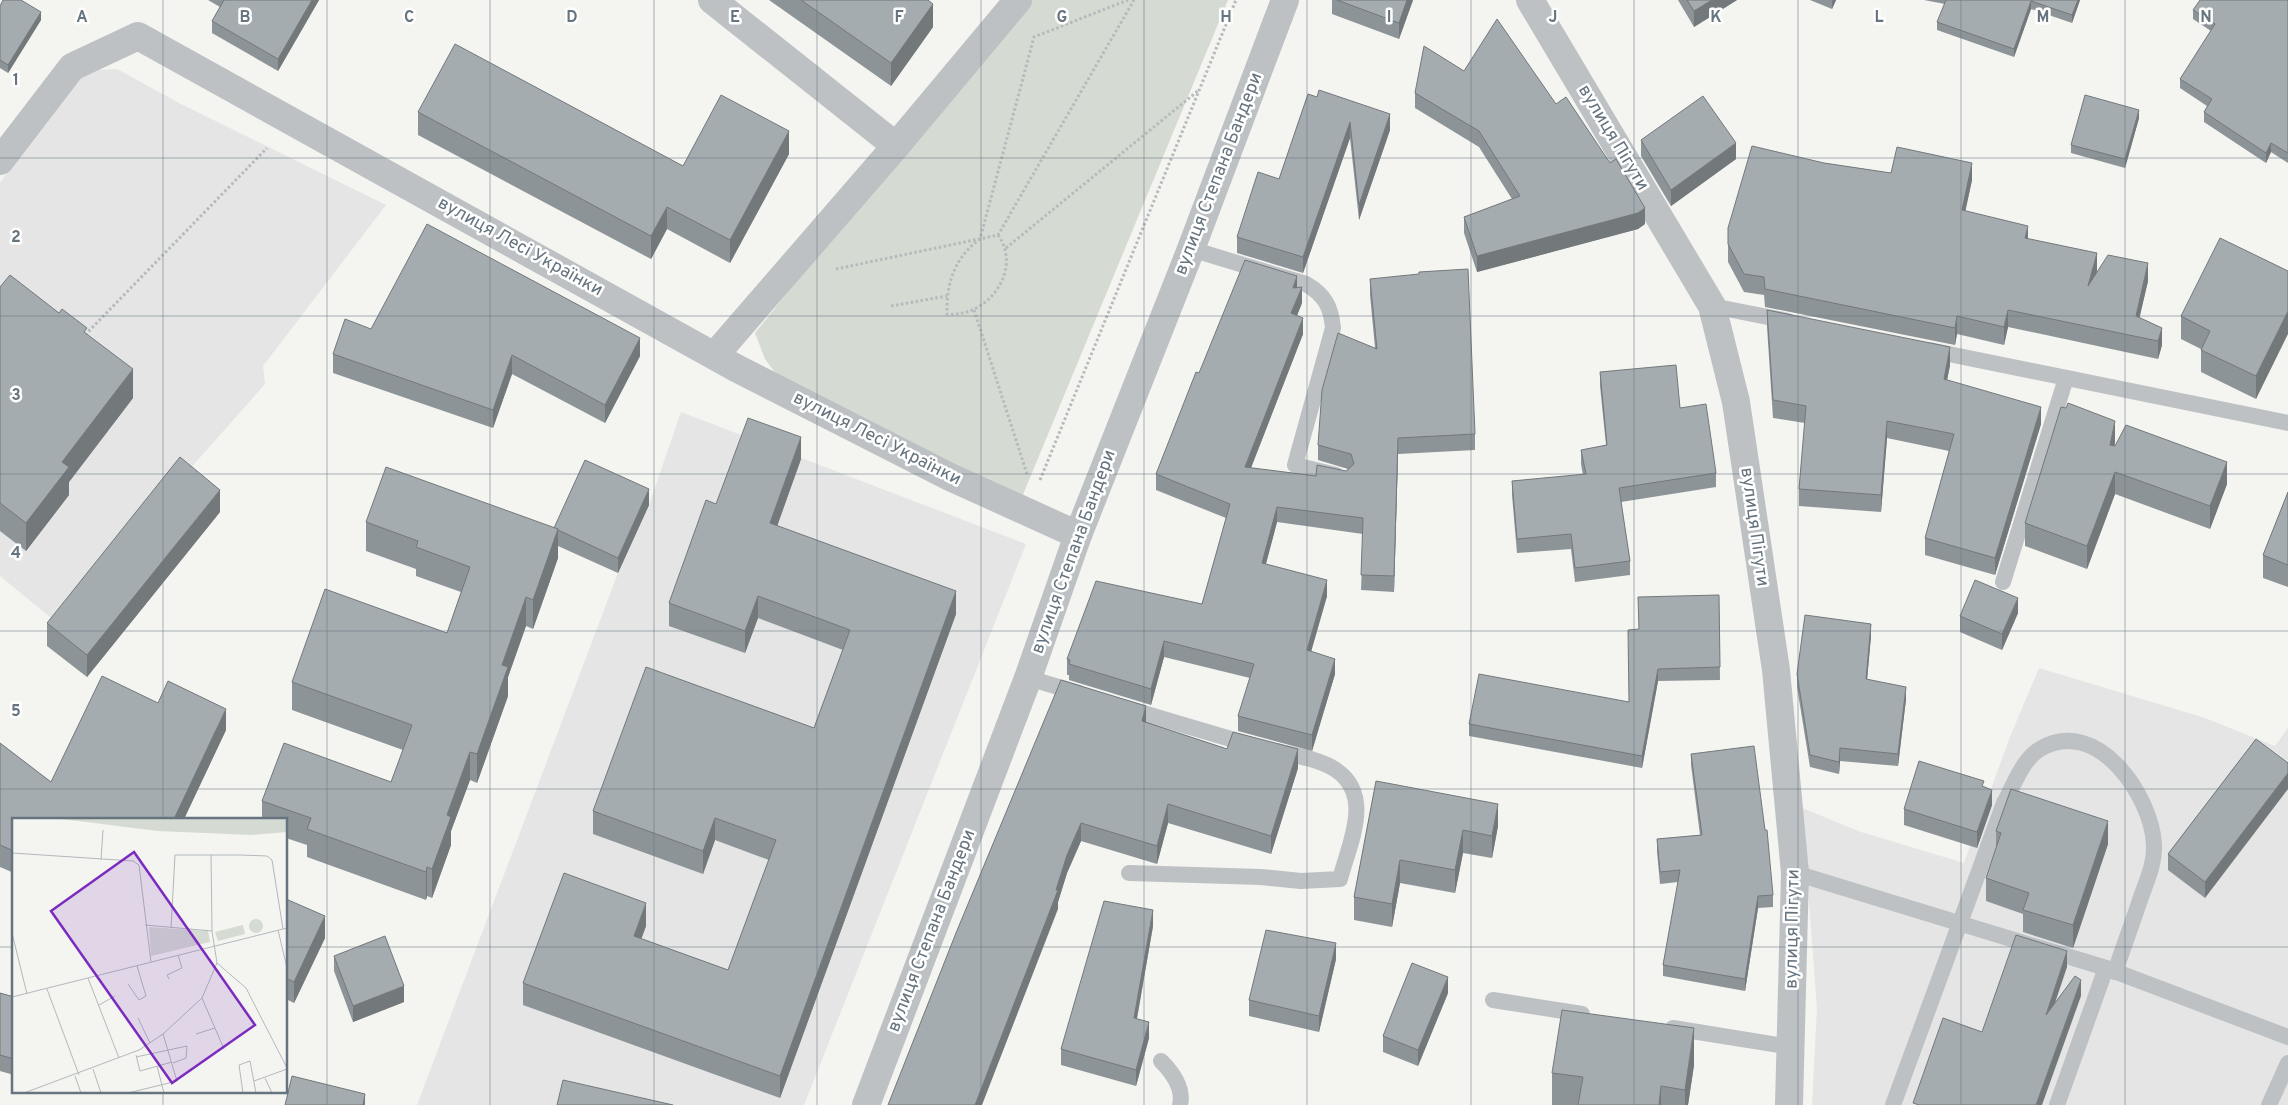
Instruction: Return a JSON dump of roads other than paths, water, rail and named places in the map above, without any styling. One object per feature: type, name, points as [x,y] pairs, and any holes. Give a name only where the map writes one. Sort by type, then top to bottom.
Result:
[{"type":"street","points":[[712,0],[896,146]]},
{"type":"street","points":[[715,355],[896,146],[1018,0]]},
{"type":"street","name":"вулиця Степана Бандери","points":[[866,1105],[1028,678],[1078,535],[1191,249],[1285,0]]},
{"type":"street","name":"вулиця Пігути","points":[[1530,0],[1712,306],[1736,402],[1773,650],[1795,873],[1789,1105]]},
{"type":"street","name":"вулиця Лесі Українки","points":[[0,161],[72,66],[138,36],[715,355],[950,477],[1030,503],[1078,535]]},
{"type":"lane","points":[[1191,249],[1306,284],[1317,290],[1325,299],[1332,313],[1332,328],[1295,465],[1344,476]]},
{"type":"lane","points":[[1712,306],[1807,325]]},
{"type":"lane","points":[[1913,347],[2288,423]]},
{"type":"lane","points":[[2003,582],[2066,378]]},
{"type":"lane","points":[[1028,678],[1093,698]]},
{"type":"lane","points":[[1111,703],[1222,737],[1320,763],[1336,770],[1348,782],[1357,803],[1358,814],[1340,879],[1301,881],[1261,877],[1129,873]]},
{"type":"lane","points":[[1893,1105],[2004,803],[2027,761],[2039,750],[2053,743],[2070,742],[2101,752],[2128,777],[2147,809],[2152,827],[2154,847],[2151,868],[2057,1105]]},
{"type":"lane","points":[[1795,873],[2110,970],[2288,1037]]},
{"type":"lane","points":[[1493,1000],[1598,1017]]},
{"type":"lane","points":[[1656,1026],[1791,1047]]},
{"type":"lane","points":[[1161,1061],[1177,1082],[1181,1100],[1180,1105]]},
{"type":"lane","points":[[2269,1105],[2288,1063]]}]
